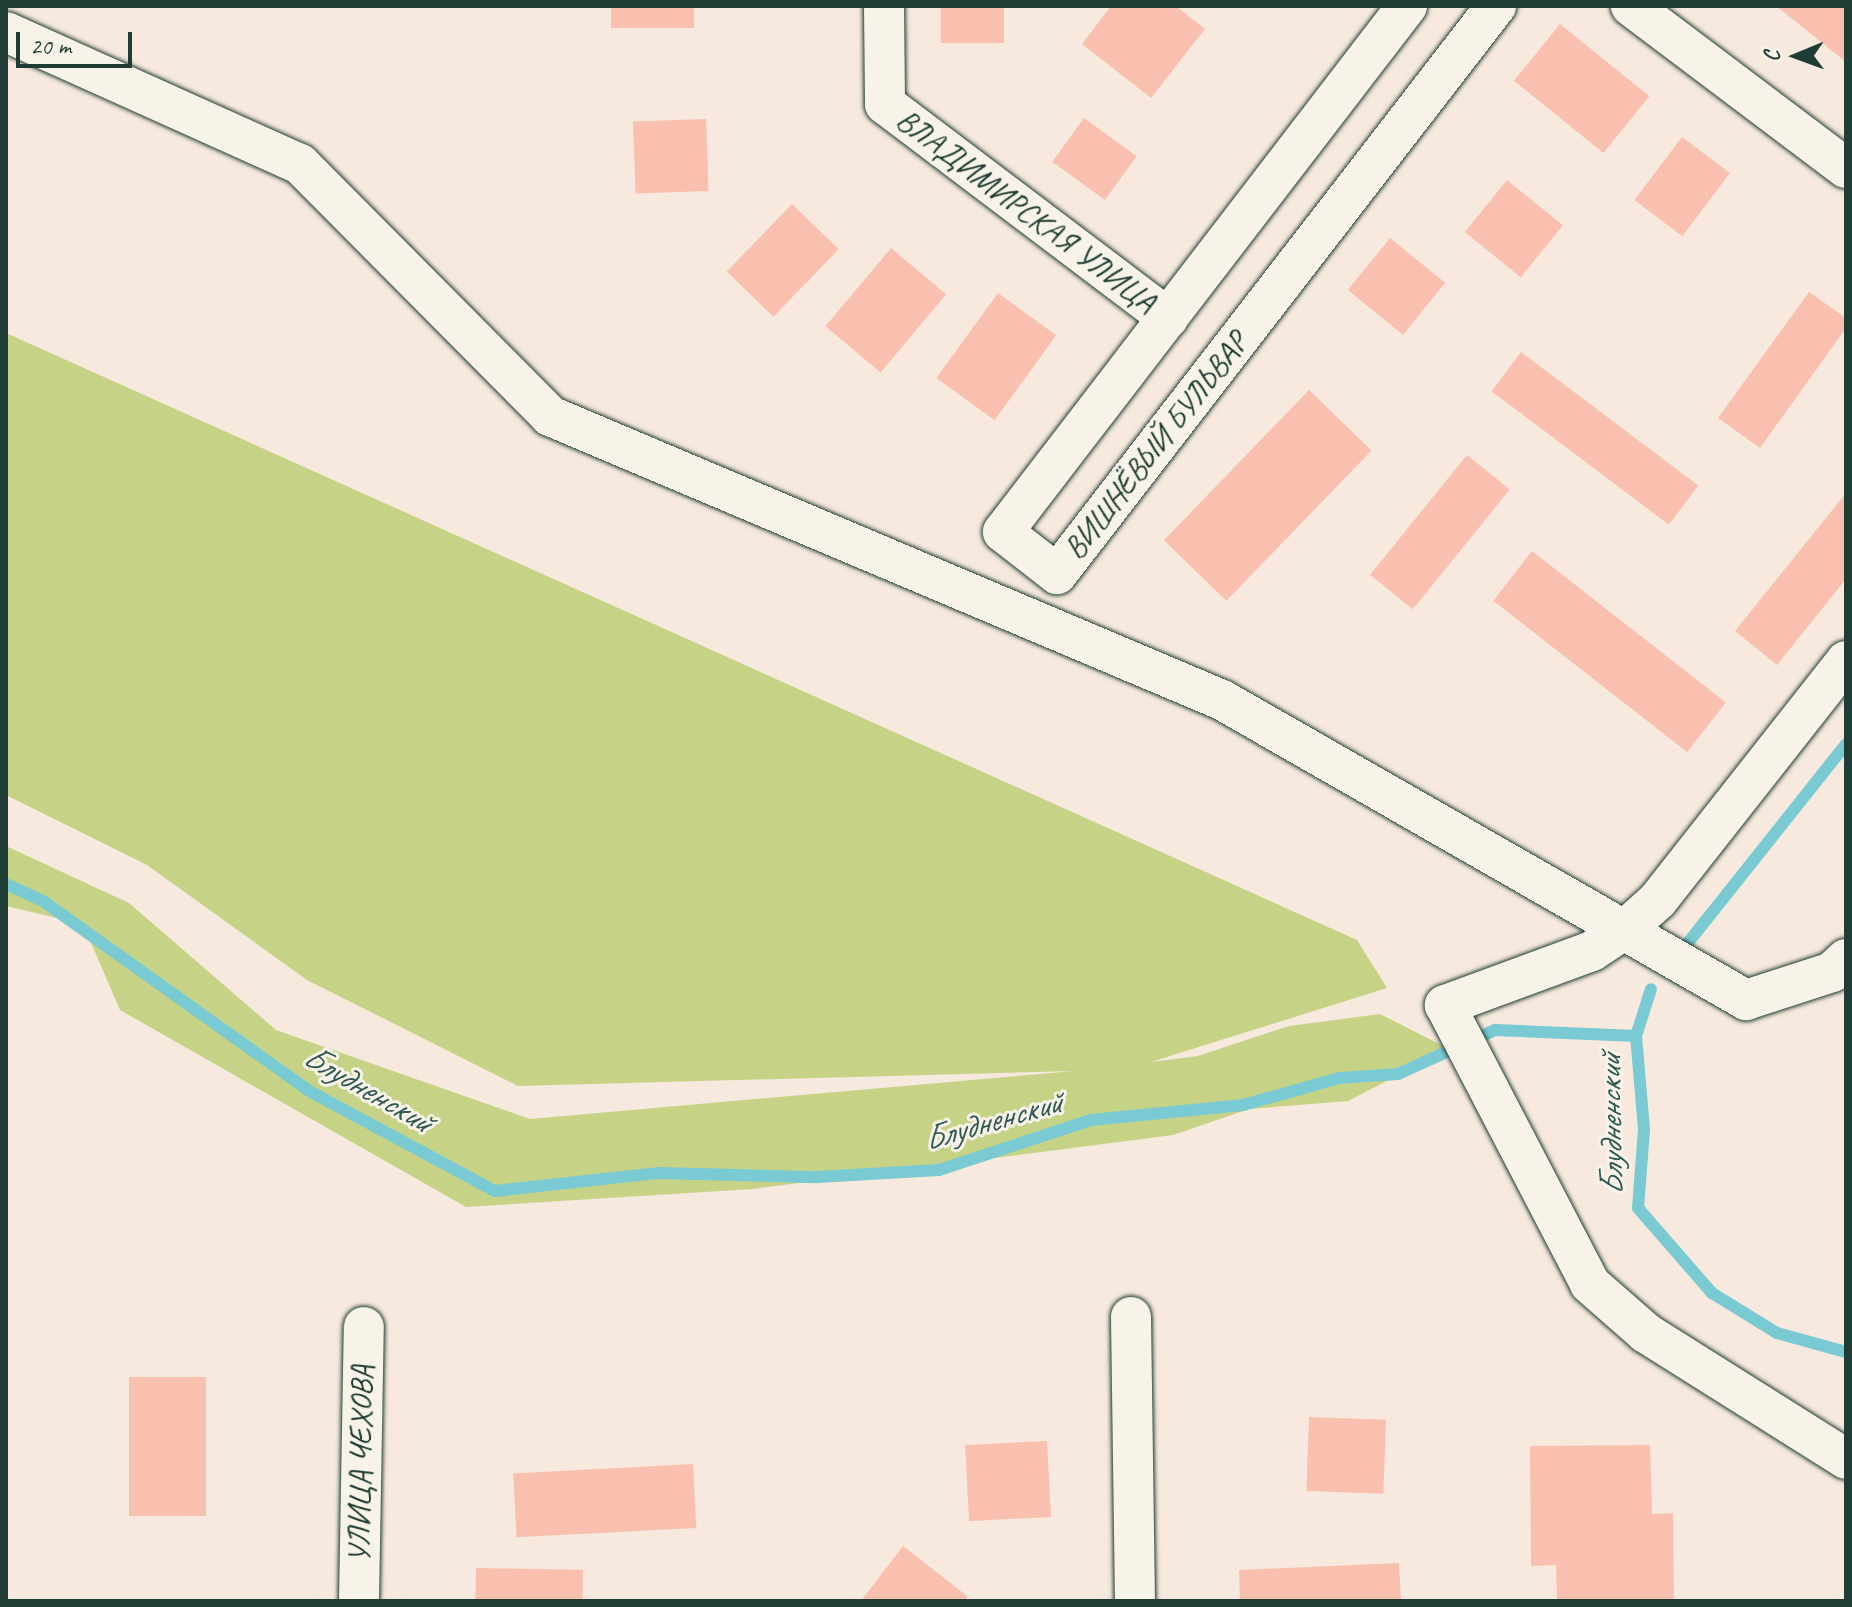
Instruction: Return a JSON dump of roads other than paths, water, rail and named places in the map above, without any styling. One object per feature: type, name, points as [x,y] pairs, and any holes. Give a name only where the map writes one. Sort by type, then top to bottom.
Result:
[{"type":"street","name":"ВЛАДИМИРСКАЯ УЛИЦА","points":[[884,6],[885,104],[1168,318]]},
{"type":"street","name":"ВИШНЁВЫЙ БУЛЬВАР","points":[[1407,6],[1003,532],[1057,574],[1496,6]]},
{"type":"street","points":[[1631,6],[1846,168]]},
{"type":"street","points":[[6,32],[300,164],[550,416],[1222,700],[1620,933],[1746,1000],[1832,972],[1846,959]]},
{"type":"street","points":[[1846,661],[1658,900],[1620,933],[1592,951],[1445,1005],[1590,1284],[1646,1333],[1846,1459]]},
{"type":"street","points":[[1131,1317],[1135,1601]]},
{"type":"street","name":"УЛИЦА ЧЕХОВА","points":[[359,1601],[364,1327]]},
{"type":"waterway","points":[[1687,944],[1846,744]]},
{"type":"waterway","name":"Блудненский","points":[[6,884],[43,901],[309,1091],[495,1191],[659,1173],[817,1177],[939,1170],[1091,1120],[1243,1105],[1339,1078],[1398,1074],[1495,1030],[1636,1036],[1644,1130],[1638,1208],[1712,1293],[1777,1333],[1846,1352]]},
{"type":"waterway","points":[[1636,1036],[1651,989]]}]
